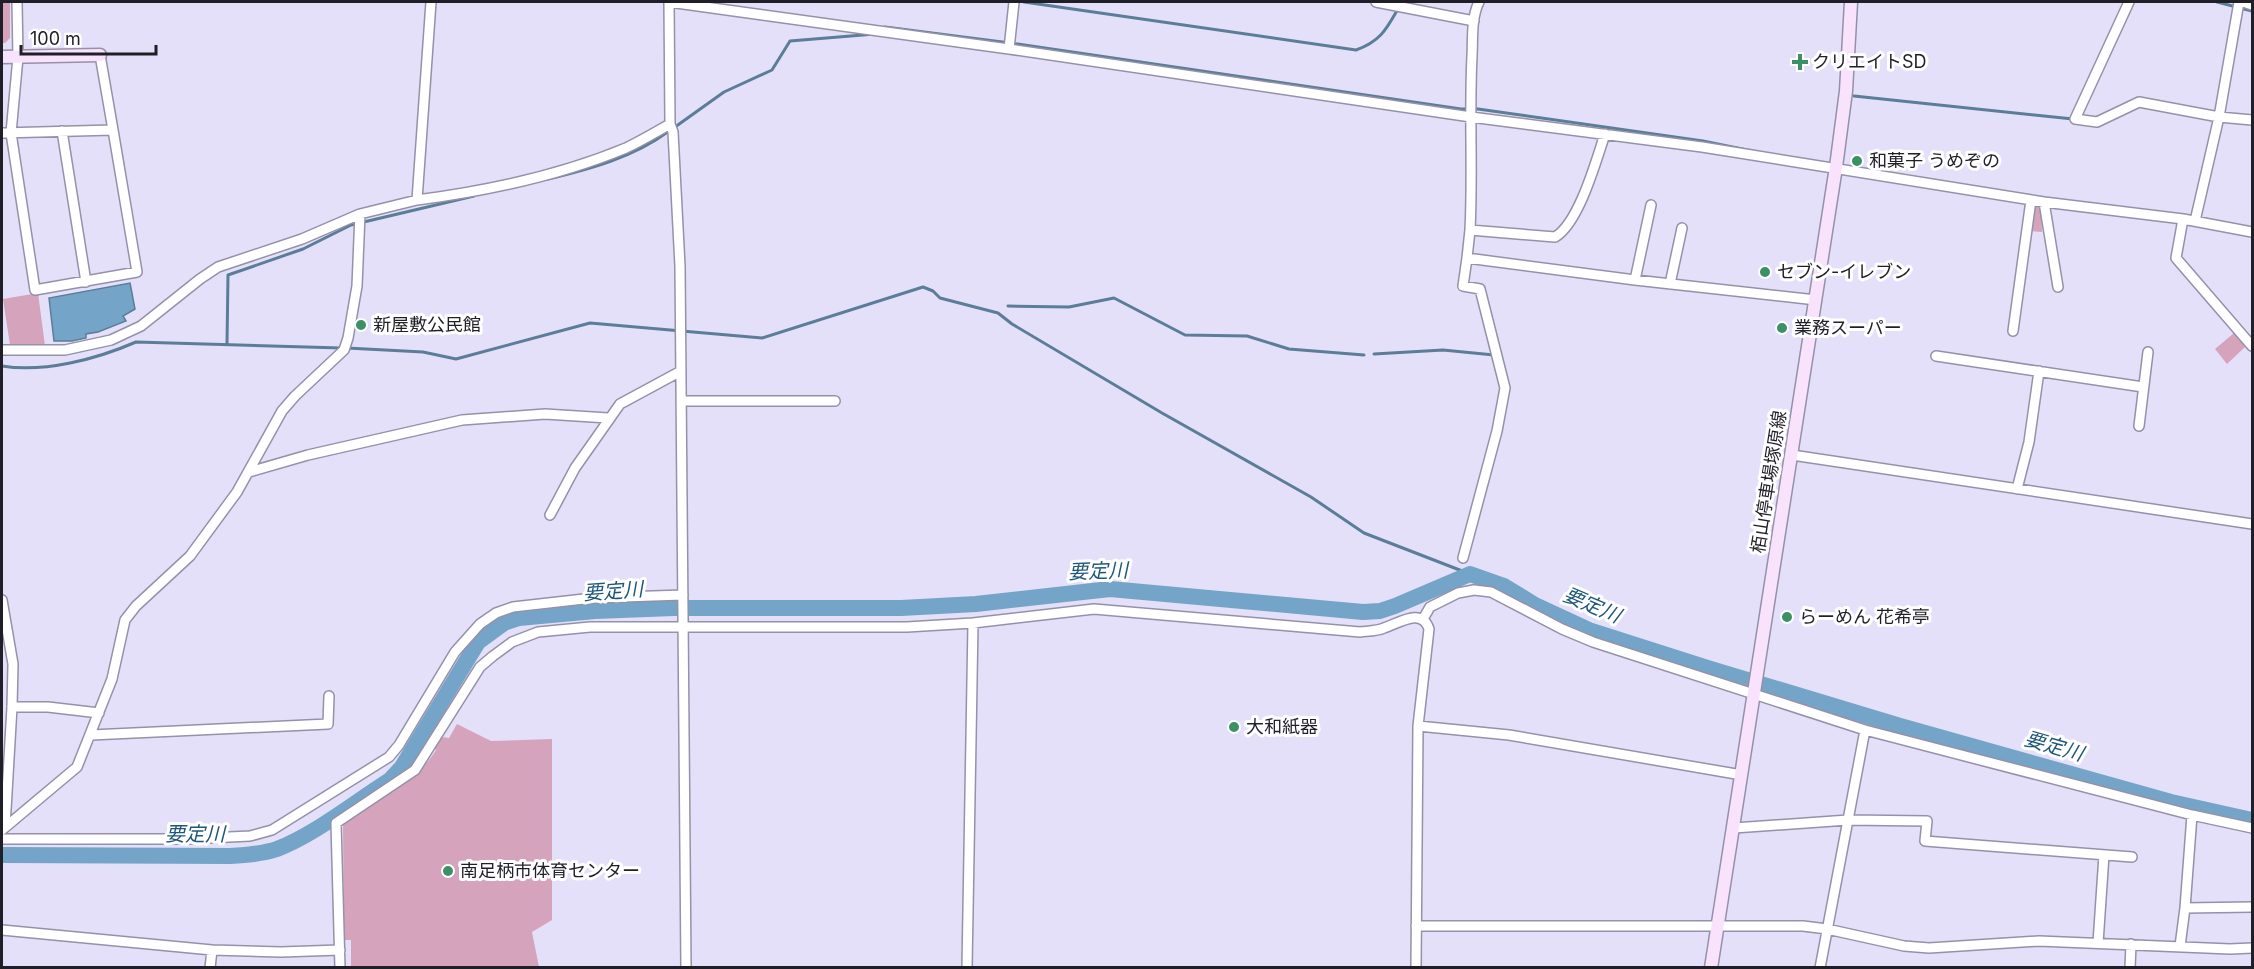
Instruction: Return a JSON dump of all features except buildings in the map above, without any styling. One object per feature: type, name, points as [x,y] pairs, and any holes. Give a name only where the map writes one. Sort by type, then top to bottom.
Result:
[{"type":"main road","name":"栢山停車場塚原線","points":[[1712,968],[1836,167],[1846,92],[1851,2]]},
{"type":"main road","points":[[2,57],[100,56]]},
{"type":"street","points":[[17,2],[18,57],[6,133],[35,290],[137,272],[100,56]]},
{"type":"street","points":[[417,200],[431,2]]},
{"type":"street","points":[[686,968],[680,266],[671,128],[669,2],[1470,112],[1836,167],[2044,202],[2183,219],[2253,232]]},
{"type":"street","points":[[1376,2],[1474,21]]},
{"type":"street","points":[[1463,558],[1497,431],[1505,388],[1480,290],[1463,286],[1470,230],[1472,185],[1470,112],[1474,21],[1479,2]]},
{"type":"street","points":[[2129,2],[2075,119],[2097,122],[2139,102],[2219,117],[2253,120]]},
{"type":"street","points":[[2195,221],[2219,117],[2241,2],[2253,5]]},
{"type":"street","points":[[1009,49],[1014,3]]},
{"type":"street","points":[[2,350],[65,350],[111,340],[141,326],[218,267],[302,239],[360,214],[514,181],[588,162],[671,128]]},
{"type":"street","points":[[6,133],[112,130]]},
{"type":"street","points":[[62,131],[86,282]]},
{"type":"street","points":[[1470,230],[1555,237],[1564,232],[1584,193],[1605,134]]},
{"type":"street","points":[[2013,331],[2031,200]]},
{"type":"street","points":[[2044,202],[2058,287]]},
{"type":"street","points":[[1635,280],[1652,205]]},
{"type":"street","points":[[3,828],[77,767],[112,679],[125,620],[135,606],[190,556],[237,492],[282,411],[344,350],[357,286],[360,214]]},
{"type":"street","points":[[2183,219],[2176,258],[2253,346]]},
{"type":"street","points":[[1670,284],[1682,228]]},
{"type":"street","points":[[1467,258],[1816,300]]},
{"type":"street","points":[[2139,426],[2148,352]]},
{"type":"street","points":[[1936,356],[2143,387]]},
{"type":"street","points":[[550,515],[576,468],[608,418],[620,404],[681,371]]},
{"type":"street","points":[[2017,489],[2029,442],[2039,371]]},
{"type":"street","points":[[681,401],[835,401]]},
{"type":"street","points":[[249,472],[308,455],[462,420],[545,414],[608,418]]},
{"type":"street","points":[[1792,455],[2253,524]]},
{"type":"street","points":[[1423,619],[1430,607],[1458,593],[1474,590],[1491,592],[1562,629],[1593,642],[1865,730],[2192,815],[2253,828]]},
{"type":"street","points":[[2,839],[188,839],[250,836],[272,830],[389,757],[399,745],[455,652],[480,624],[496,613],[513,607],[593,598],[684,596]]},
{"type":"street","points":[[2,600],[13,664],[3,828]]},
{"type":"street","points":[[340,968],[336,823],[415,770],[480,667],[512,642],[538,632],[590,627],[684,622],[907,627],[973,623],[1094,609],[1360,632],[1382,629],[1412,617],[1423,619],[1429,629],[1418,726],[1416,968]]},
{"type":"street","points":[[967,968],[973,623]]},
{"type":"street","points":[[91,735],[328,724],[328,696]]},
{"type":"street","points":[[12,707],[48,707],[99,713]]},
{"type":"street","points":[[1418,726],[1509,735],[1742,775]]},
{"type":"street","points":[[1821,968],[1865,730]]},
{"type":"street","points":[[2180,946],[2192,815]]},
{"type":"street","points":[[1734,828],[1848,820],[1927,821],[1925,841],[2132,857]]},
{"type":"street","points":[[2098,943],[2104,855]]},
{"type":"street","points":[[2185,908],[2253,907]]},
{"type":"street","points":[[1416,926],[1803,926],[1904,946],[1929,948],[2039,941],[2253,948]]},
{"type":"street","points":[[2,930],[212,950],[281,952],[340,950]]},
{"type":"street","points":[[2130,968],[2132,944]]},
{"type":"street","points":[[210,968],[212,950]]},
{"type":"shaded area","points":[[2,2],[10,2],[10,38],[5,43],[2,43]]},
{"type":"shaded area","points":[[2033,204],[2041,205],[2042,232],[2029,231]]},
{"type":"shaded area","points":[[38,293],[45,346],[10,345],[3,299]]},
{"type":"shaded area","points":[[2234,333],[2245,347],[2227,364],[2215,349]]},
{"type":"shaded area","name":"南足柄市体育センター","points":[[457,724],[491,741],[552,739],[552,920],[532,932],[539,967],[351,967],[351,940],[344,940],[343,822],[394,791],[417,773],[436,750],[434,748],[442,737],[449,738]]},
{"type":"water","points":[[130,283],[135,309],[123,316],[126,321],[98,332],[86,334],[86,338],[54,341],[49,298]]},
{"type":"waterway","points":[[1024,2],[1356,50],[1373,42],[1379,36],[1389,25],[1402,2]]},
{"type":"waterway","points":[[2217,2],[2252,11]]},
{"type":"waterway","points":[[883,28],[1010,43],[1461,109],[1478,109],[1703,141],[1752,151]]},
{"type":"waterway","points":[[675,127],[724,92],[772,70],[790,41],[875,34]]},
{"type":"waterway","points":[[1854,96],[2073,119]]},
{"type":"waterway","points":[[548,179],[626,155],[669,131]]},
{"type":"waterway","points":[[227,344],[228,275],[303,249],[351,225],[474,196]]},
{"type":"waterway","points":[[347,348],[423,352],[456,359],[590,323],[762,338],[923,287],[933,291],[940,298],[998,313],[1012,324],[1162,413],[1311,497],[1364,533],[1470,574]]},
{"type":"waterway","points":[[1008,306],[1069,307],[1114,298],[1185,335],[1247,336],[1289,349],[1364,355]]},
{"type":"waterway","points":[[2,366],[35,368],[70,363],[105,354],[136,342],[341,348]]},
{"type":"waterway","points":[[1374,354],[1443,350],[1494,355]]},
{"type":"waterway","name":"要定川","points":[[2,855],[230,856],[266,852],[291,843],[320,827],[390,780],[402,767],[478,642],[504,623],[519,618],[595,611],[674,608],[901,608],[976,604],[1110,589],[1363,612],[1380,611],[1395,606],[1470,574],[1504,586],[1535,605],[1589,630],[1708,668],[1900,726],[2171,802],[2252,820]]},
{"type":"place","name":"クリエイトSD","points":[[1800,62]]},
{"type":"place","name":"和菓子 うめぞの","points":[[1857,161]]},
{"type":"place","name":"セブン-イレブン","points":[[1765,272]]},
{"type":"place","name":"新屋敷公民館","points":[[361,325]]},
{"type":"place","name":"業務スーパー","points":[[1782,328]]},
{"type":"place","name":"らーめん 花希亭","points":[[1787,617]]},
{"type":"place","name":"大和紙器","points":[[1234,727]]},
{"type":"place","name":"南足柄市体育センター","points":[[448,871]]}]
